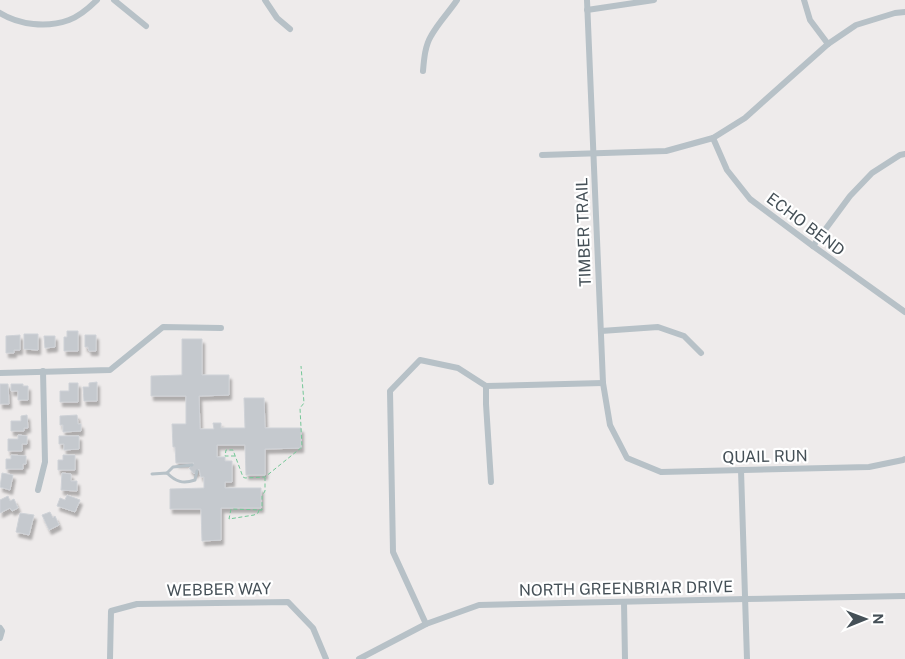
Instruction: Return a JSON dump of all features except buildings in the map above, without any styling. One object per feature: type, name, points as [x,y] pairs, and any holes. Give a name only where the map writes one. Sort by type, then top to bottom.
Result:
[{"type":"street","points":[[0,13],[8,18],[22,22],[52,24],[69,20],[85,11],[97,0]]},
{"type":"street","points":[[114,0],[146,26]]},
{"type":"street","points":[[265,0],[277,18],[290,29]]},
{"type":"street","points":[[423,71],[427,46],[431,36],[458,0]]},
{"type":"street","name":"TIMBER TRAIL","points":[[587,0],[604,383],[610,425],[627,458]]},
{"type":"street","points":[[587,10],[654,0]]},
{"type":"street","points":[[804,0],[810,20],[828,44]]},
{"type":"street","points":[[542,155],[666,152],[713,138],[745,118],[828,44],[856,25],[895,12],[905,12]]},
{"type":"street","name":"ECHO BEND","points":[[713,138],[727,170],[750,199],[905,312]]},
{"type":"street","points":[[812,246],[850,196],[872,173],[900,155],[905,154]]},
{"type":"street","points":[[0,373],[110,370],[162,326],[221,328]]},
{"type":"street","points":[[601,331],[658,327],[684,336],[701,353]]},
{"type":"street","points":[[426,624],[393,552],[390,391],[420,360],[458,368],[486,386],[604,383]]},
{"type":"street","points":[[38,490],[45,462],[43,372]]},
{"type":"street","points":[[486,386],[491,482]]},
{"type":"street","name":"QUAIL RUN","points":[[627,458],[661,472],[869,467],[905,459]]},
{"type":"street","points":[[741,470],[748,659]]},
{"type":"street","name":"NORTH GREENBRIAR DRIVE","points":[[359,659],[426,624],[479,605],[905,596]]},
{"type":"street","name":"WEBBER WAY","points":[[110,659],[111,611],[137,604],[288,602],[313,628],[326,659]]},
{"type":"street","points":[[624,602],[625,659]]},
{"type":"street","points":[[0,628],[2,631],[0,638]]},
{"type":"lane","points":[[152,474],[167,473],[173,467],[192,465]]},
{"type":"lane","points":[[167,473],[173,479],[181,482],[192,482],[195,480],[197,471]]},
{"type":"path","points":[[235,456],[243,477],[265,477],[302,447],[300,408],[304,403],[301,366]]},
{"type":"path","points":[[259,510],[230,509],[229,519],[254,515],[259,510],[262,510],[265,477]]}]
